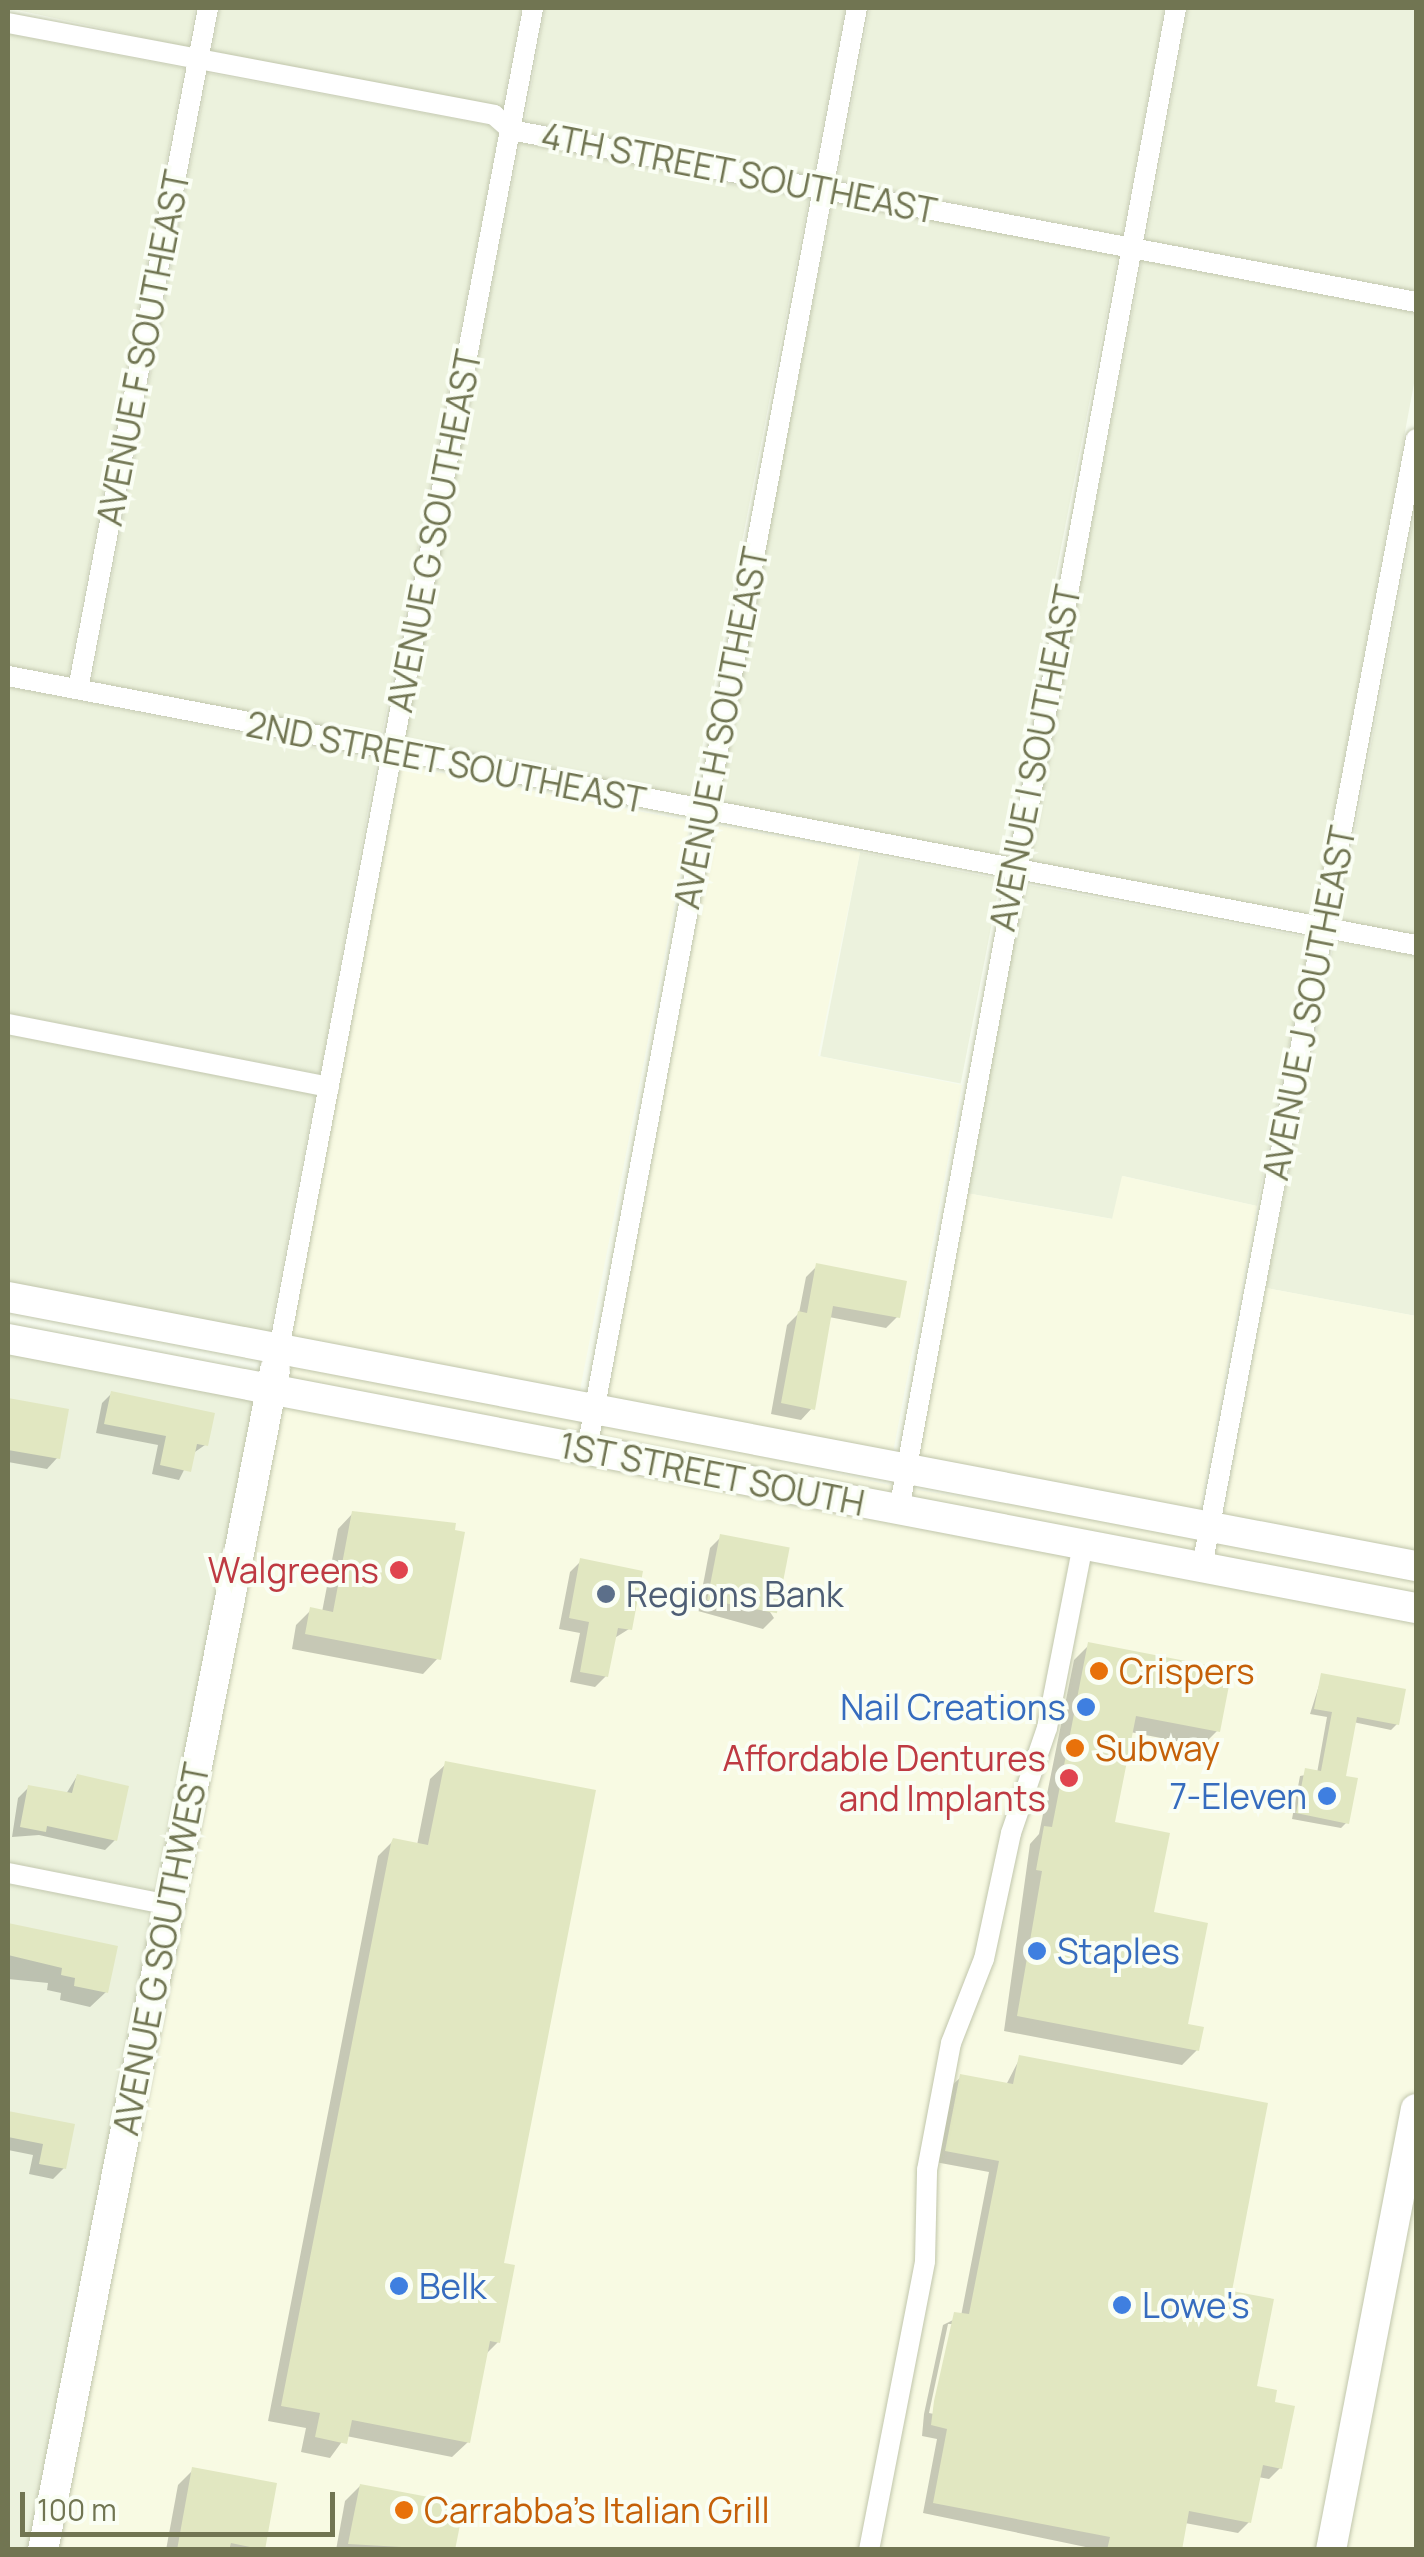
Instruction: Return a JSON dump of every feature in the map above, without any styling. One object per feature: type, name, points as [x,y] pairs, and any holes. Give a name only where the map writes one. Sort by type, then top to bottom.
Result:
[{"type":"main road","name":"1ST STREET SOUTH","points":[[8,1297],[902,1471],[1416,1566]]},
{"type":"main road","name":"1ST STREET SOUTH","points":[[8,1339],[1416,1608]]},
{"type":"main road","name":"AVENUE G SOUTHWEST","points":[[43,2550],[279,1349]]},
{"type":"main road","points":[[1331,2550],[1416,2108]]},
{"type":"street","name":"AVENUE F SOUTHEAST","points":[[78,690],[208,8]]},
{"type":"street","name":"AVENUE G SOUTHEAST","points":[[279,1349],[533,8]]},
{"type":"street","name":"AVENUE H SOUTHEAST","points":[[587,1449],[857,8]]},
{"type":"street","name":"AVENUE I SOUTHEAST","points":[[899,1510],[902,1471],[1176,8]]},
{"type":"street","name":"4TH STREET SOUTHEAST","points":[[8,23],[494,116],[510,130],[1416,302]]},
{"type":"street","name":"AVENUE J SOUTHEAST","points":[[1202,1567],[1416,438]]},
{"type":"street","name":"2ND STREET SOUTHEAST","points":[[8,676],[1416,946]]},
{"type":"street","points":[[8,1024],[330,1087]]},
{"type":"street","points":[[870,2550],[926,2262],[927,2170],[951,2043],[984,1959],[1011,1833],[1047,1728],[1083,1544]]},
{"type":"street","points":[[8,1873],[170,1905]]},
{"type":"shaded area","points":[[8,8],[195,8],[188,47]]},
{"type":"shaded area","points":[[220,8],[521,8],[502,108],[212,51]]},
{"type":"shaded area","points":[[545,8],[845,8],[813,176],[525,121]]},
{"type":"shaded area","points":[[870,8],[1164,8],[1122,235],[837,180]]},
{"type":"shaded area","points":[[1188,8],[1416,8],[1416,291],[1146,240]]},
{"type":"shaded area","points":[[8,34],[184,68],[68,676],[8,665]]},
{"type":"shaded area","points":[[208,73],[488,125],[498,133],[381,739],[92,681]]},
{"type":"shaded area","points":[[520,143],[809,199],[692,800],[403,744]]},
{"type":"shaded area","points":[[833,201],[1118,256],[1001,859],[716,804]]},
{"type":"shaded area","points":[[1142,261],[1416,313],[1416,373],[1314,917],[1028,862]]},
{"type":"shaded area","points":[[1416,505],[1416,935],[1338,921]]},
{"type":"shaded area","points":[[8,687],[377,760],[320,1074],[8,1013]]},
{"type":"shaded area","points":[[401,765],[691,821],[579,1397],[289,1340]]},
{"type":"shaded area","points":[[715,825],[860,852],[818,1056],[962,1085],[892,1458],[607,1399]]},
{"type":"shaded area","points":[[860,852],[1000,879],[961,1083],[820,1056]]},
{"type":"shaded area","points":[[1024,884],[1310,938],[1257,1206],[1123,1176],[1113,1219],[966,1193]]},
{"type":"shaded area","points":[[1334,942],[1416,956],[1416,1316],[1266,1288]]},
{"type":"shaded area","points":[[8,1035],[315,1095],[269,1336],[8,1286]]},
{"type":"shaded area","points":[[1122,1176],[1257,1206],[1199,1514],[916,1463],[966,1193],[1112,1219]]},
{"type":"shaded area","points":[[1266,1288],[1416,1316],[1416,1554],[1223,1519]]},
{"type":"shaded area","points":[[279,1349],[899,1487],[1416,1568],[1416,2109],[1332,2549],[43,2550]]},
{"type":"shaded area","points":[[8,1350],[256,1399],[160,1892],[8,1862]]},
{"type":"shaded area","points":[[8,1884],[156,1913],[30,2550],[8,2549]]},
{"type":"shaded area","points":[[1416,2171],[1416,2549],[1344,2549]]},
{"type":"building","points":[[816,1263],[907,1281],[900,1318],[833,1306],[815,1410],[781,1403],[798,1311],[807,1313]]},
{"type":"building","points":[[111,1391],[215,1413],[208,1446],[197,1444],[191,1472],[160,1465],[166,1436],[104,1424]]},
{"type":"building","points":[[8,1398],[69,1409],[60,1459],[8,1450]]},
{"type":"building","name":"Walgreens","points":[[352,1511],[456,1523],[455,1530],[465,1532],[441,1660],[305,1634],[310,1607],[333,1612]]},
{"type":"building","points":[[720,1534],[790,1548],[777,1613],[707,1600]]},
{"type":"building","name":"Regions Bank","points":[[580,1558],[643,1571],[632,1630],[618,1628],[608,1677],[580,1672],[589,1622],[569,1618]]},
{"type":"building","points":[[1088,1642],[1232,1670],[1220,1732],[1136,1716],[1115,1822],[1170,1833],[1154,1912],[1208,1923],[1188,2024],[1204,2027],[1199,2051],[1017,2016],[1042,1871],[1036,1870],[1044,1826],[1052,1827]]},
{"type":"building","points":[[1321,1673],[1406,1689],[1399,1725],[1357,1717],[1346,1776],[1358,1778],[1349,1824],[1296,1813],[1305,1768],[1321,1771],[1332,1712],[1314,1709]]},
{"type":"building","points":[[445,1761],[596,1790],[504,2263],[515,2265],[500,2343],[490,2341],[470,2443],[352,2420],[347,2444],[315,2437],[320,2413],[281,2406],[391,1843],[393,1838],[428,1845]]},
{"type":"building","points":[[77,1774],[129,1786],[117,1841],[47,1826],[46,1832],[20,1827],[28,1785],[72,1793]]},
{"type":"building","points":[[8,1923],[118,1946],[108,1993],[74,1986],[75,1978],[61,1975],[62,1968],[8,1955]]},
{"type":"building","name":"Lowe's","points":[[1019,2055],[1268,2103],[1232,2291],[1274,2299],[1257,2386],[1277,2390],[1275,2402],[1295,2406],[1282,2469],[1263,2465],[1251,2523],[1189,2511],[1182,2550],[1107,2550],[1110,2537],[933,2503],[947,2429],[931,2425],[934,2401],[954,2312],[969,2314],[999,2161],[945,2151],[960,2074],[1013,2084]]},
{"type":"building","points":[[8,2111],[75,2124],[66,2169],[39,2164],[43,2144],[8,2137]]},
{"type":"building","points":[[192,2467],[277,2483],[265,2550],[231,2543],[229,2550],[177,2550]]},
{"type":"building","name":"Carrabba's Italian Grill","points":[[360,2484],[455,2502],[452,2519],[461,2520],[455,2550],[348,2544]]},
{"type":"place","name":"Walgreens","points":[[399,1570]]},
{"type":"place","name":"Regions Bank","points":[[606,1594]]},
{"type":"place","name":"Crispers","points":[[1099,1671]]},
{"type":"place","name":"Nail Creations","points":[[1086,1707]]},
{"type":"place","name":"Subway","points":[[1075,1748]]},
{"type":"place","name":"Affordable Dentures and Implants","points":[[1069,1778]]},
{"type":"place","name":"7-Eleven","points":[[1327,1796]]},
{"type":"place","name":"Staples","points":[[1037,1951]]},
{"type":"place","name":"Belk","points":[[399,2286]]},
{"type":"place","name":"Lowe's","points":[[1122,2305]]},
{"type":"place","name":"Carrabba's Italian Grill","points":[[404,2510]]}]
